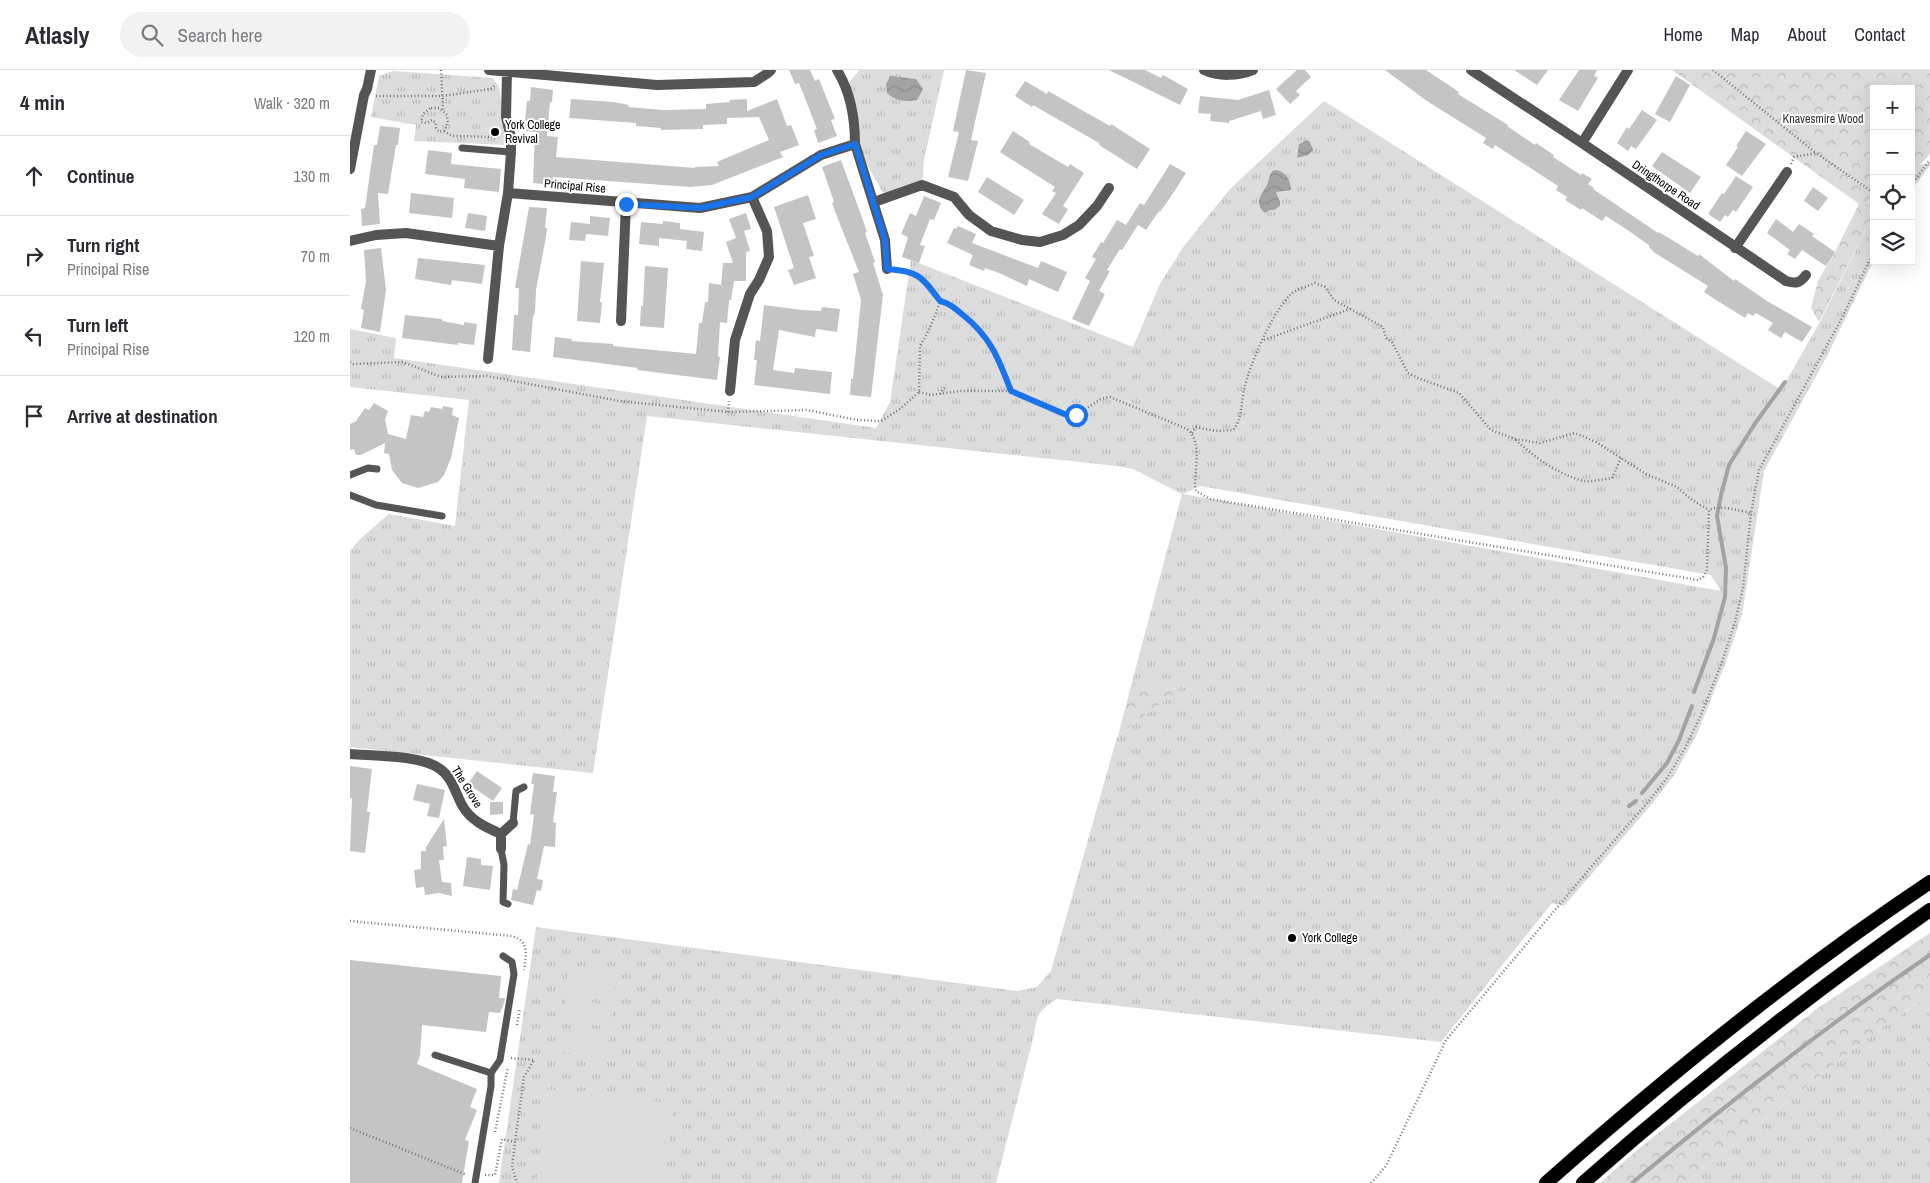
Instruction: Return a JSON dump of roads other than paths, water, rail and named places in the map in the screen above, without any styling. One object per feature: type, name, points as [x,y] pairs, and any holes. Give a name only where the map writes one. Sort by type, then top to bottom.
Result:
[{"type":"highway","points":[[1546,1183],[1630,1109],[1714,1042],[1845,942],[1930,882]]},
{"type":"highway","points":[[1582,1183],[1642,1130],[1782,1018],[1930,910]]},
{"type":"street","points":[[350,169],[364,95],[371,70]]},
{"type":"street","points":[[489,70],[657,85],[706,85],[754,82],[771,70]]},
{"type":"street","points":[[837,70],[846,86],[855,120],[855,144],[885,240],[887,269]]},
{"type":"street","points":[[1204,70],[1233,75],[1253,70]]},
{"type":"street","name":"Dringthorpe Road","points":[[1472,70],[1582,142],[1786,281],[1794,283],[1801,281],[1806,275]]},
{"type":"street","points":[[1582,142],[1628,70]]},
{"type":"street","points":[[488,359],[499,246],[508,193],[511,152],[511,137],[506,117],[507,72]]},
{"type":"street","name":"Principal Rise","points":[[508,193],[626,204],[700,208],[752,197],[821,155],[855,144]]},
{"type":"street","points":[[1735,248],[1787,172]]},
{"type":"street","points":[[874,202],[922,185],[954,197],[969,215],[992,231],[1022,240],[1040,242],[1063,235],[1079,225],[1097,206],[1109,188]]},
{"type":"street","points":[[730,391],[736,340],[750,294],[759,280],[769,257],[767,231],[752,197]]},
{"type":"street","points":[[621,321],[626,204]]},
{"type":"street","points":[[350,241],[376,235],[406,233],[499,246]]},
{"type":"street","name":"The Grove","points":[[350,754],[410,759],[433,765],[449,777],[462,804],[473,820],[501,834]]},
{"type":"street","points":[[501,849],[501,834],[513,823]]},
{"type":"lane","points":[[462,148],[511,152]]},
{"type":"lane","points":[[350,475],[368,468],[377,468]]},
{"type":"lane","points":[[350,494],[376,505],[442,516]]},
{"type":"lane","points":[[513,823],[516,791],[524,787]]},
{"type":"lane","points":[[501,849],[504,874],[502,897],[503,902],[508,904]]},
{"type":"lane","points":[[475,1180],[491,1086],[490,1073],[500,1060],[514,974],[512,962],[503,956]]},
{"type":"lane","points":[[435,1055],[490,1073]]},
{"type":"water","points":[[890,76],[916,79],[923,89],[917,100],[901,100],[887,93],[886,84]]},
{"type":"water","points":[[1307,140],[1310,142],[1313,150],[1308,155],[1297,158],[1299,144]]},
{"type":"water","points":[[1274,170],[1278,170],[1286,176],[1290,182],[1291,190],[1276,192],[1280,206],[1265,213],[1261,209],[1259,202]]},
{"type":"waterway","points":[[1694,692],[1714,638],[1725,597],[1726,568],[1717,516],[1729,465],[1754,425],[1785,382]]},
{"type":"waterway","points":[[1642,793],[1667,763],[1679,740],[1692,706]]},
{"type":"waterway","points":[[1629,806],[1636,801]]},
{"type":"waterway","points":[[1632,1183],[1778,1065],[1930,955]]},
{"type":"place","name":"York College Revival","points":[[495,132]]},
{"type":"place","name":"York College","points":[[1292,938]]},
{"type":"park label","name":"Knavesmire Wood","points":[[1823,119]]}]
